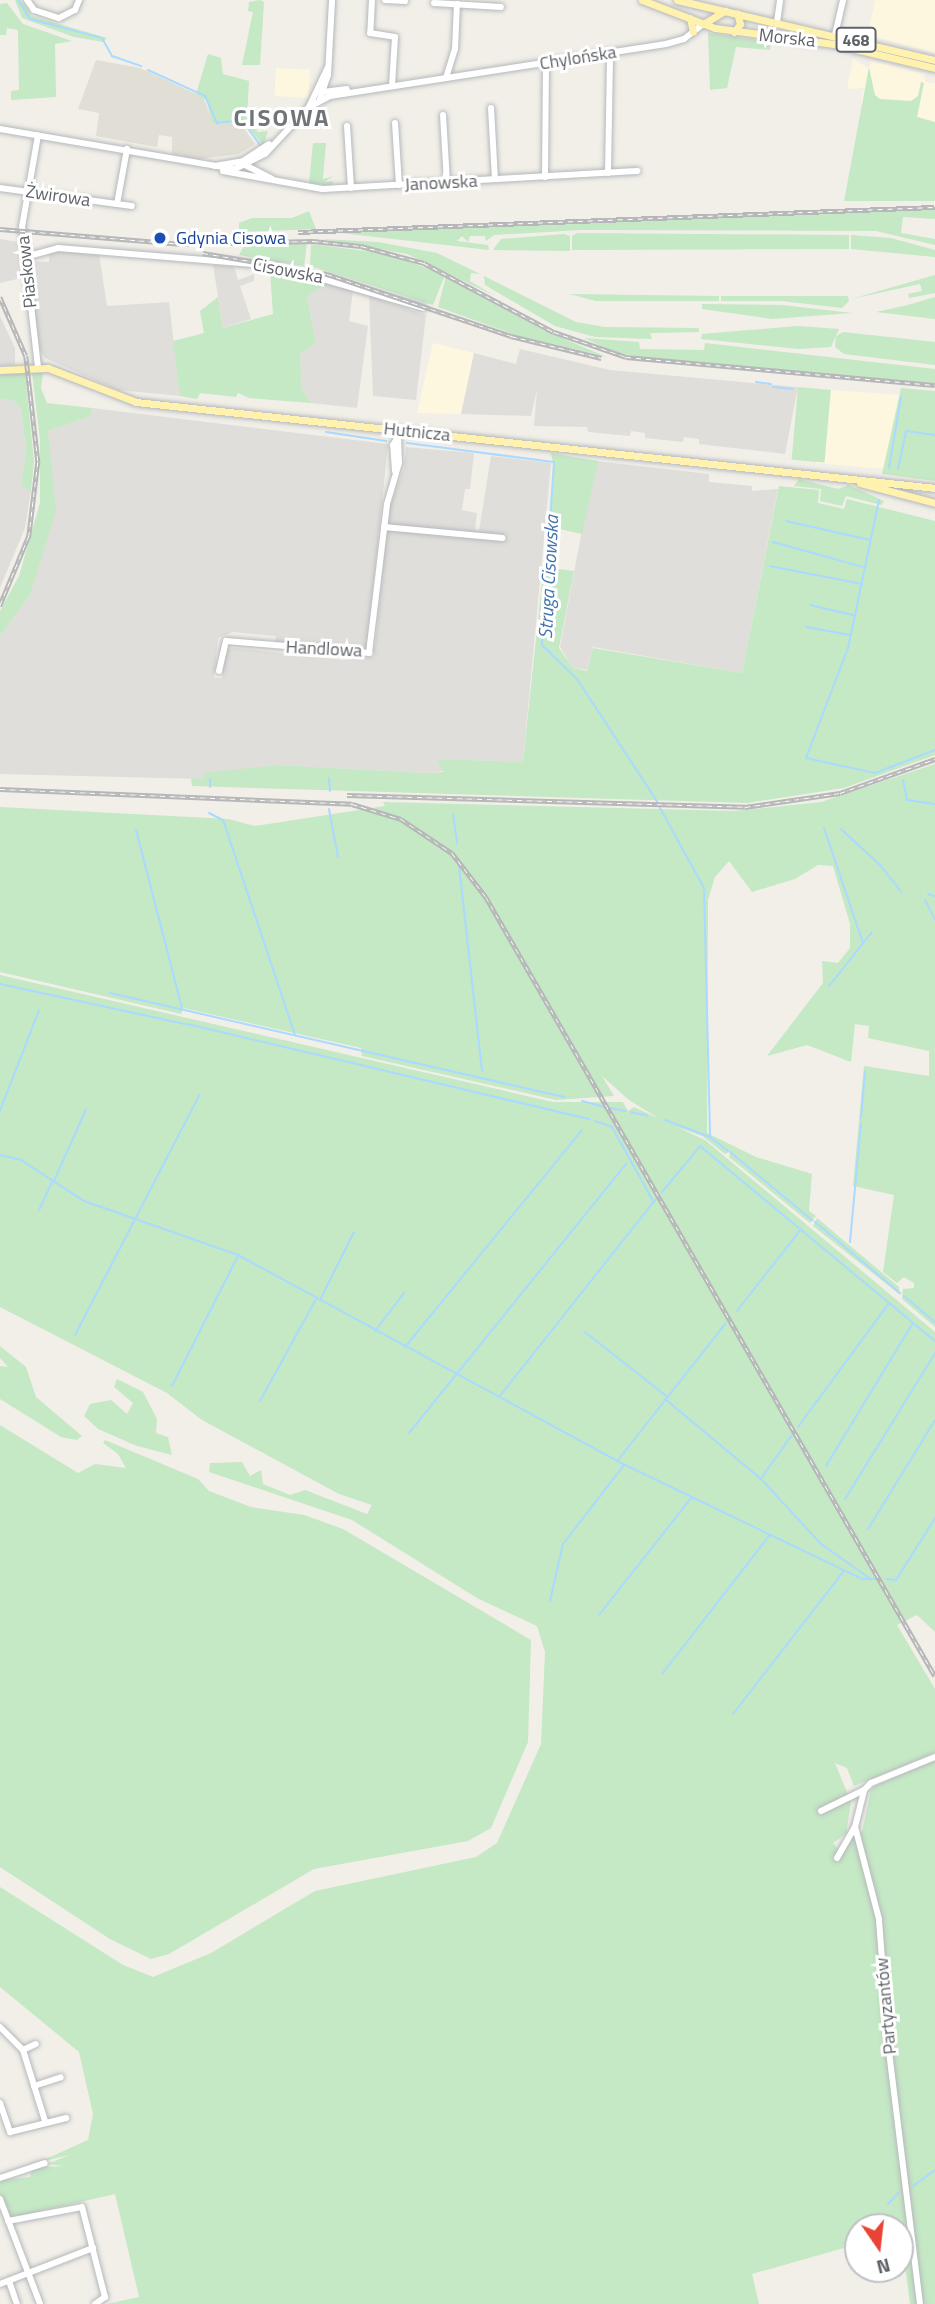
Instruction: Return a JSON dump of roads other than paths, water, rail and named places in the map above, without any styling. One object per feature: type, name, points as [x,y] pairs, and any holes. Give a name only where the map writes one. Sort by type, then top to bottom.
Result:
[{"type":"main road","name":"Morska","points":[[642,0],[703,24],[734,32],[834,44],[935,68]]},
{"type":"main road","name":"Morska","points":[[677,0],[935,60]]},
{"type":"main road","points":[[703,24],[725,11]]},
{"type":"main road","points":[[734,32],[740,24],[737,13]]},
{"type":"main road","points":[[690,18],[693,32]]},
{"type":"main road","name":"Hutnicza","points":[[0,370],[38,367],[56,370],[136,402],[398,433],[839,477],[890,486],[935,488]]},
{"type":"main road","name":"Hutnicza","points":[[890,486],[935,503]]},
{"type":"street","points":[[27,0],[34,10],[59,18],[71,13],[79,0]]},
{"type":"street","points":[[372,0],[370,33],[395,37],[392,86]]},
{"type":"street","points":[[385,0],[405,1]]},
{"type":"street","points":[[777,22],[780,0]]},
{"type":"street","points":[[835,35],[843,0]]},
{"type":"street","points":[[327,94],[333,2]]},
{"type":"street","points":[[434,2],[501,7]]},
{"type":"street","points":[[446,78],[454,54],[457,4]]},
{"type":"street","name":"Chylońska","points":[[327,94],[675,43],[703,24]]},
{"type":"street","points":[[608,173],[610,53]]},
{"type":"street","points":[[545,177],[546,63]]},
{"type":"street","points":[[317,98],[328,65]]},
{"type":"street","points":[[328,75],[339,89]]},
{"type":"street","points":[[321,83],[327,94]]},
{"type":"street","name":"Chylońska","points":[[327,94],[339,89],[356,90]]},
{"type":"street","points":[[0,129],[127,149],[222,170],[260,158],[317,98],[327,94]]},
{"type":"street","points":[[491,108],[495,180]]},
{"type":"street","points":[[443,115],[447,182]]},
{"type":"street","points":[[395,123],[399,185]]},
{"type":"street","points":[[347,126],[351,188]]},
{"type":"street","name":"Piaskowa","points":[[38,135],[22,227],[38,367]]},
{"type":"street","points":[[210,166],[244,163],[276,141]]},
{"type":"street","points":[[117,204],[127,149]]},
{"type":"street","points":[[260,158],[262,174]]},
{"type":"street","name":"Janowska","points":[[244,163],[274,180]]},
{"type":"street","name":"Janowska","points":[[222,170],[309,189],[637,171]]},
{"type":"street","name":"Żwirowa","points":[[0,187],[132,206]]},
{"type":"street","name":"Cisowska","points":[[25,257],[58,248],[277,266],[423,309]]},
{"type":"street","name":"Handlowa","points":[[219,671],[226,641],[369,653],[384,527],[401,446],[398,433]]},
{"type":"street","points":[[384,527],[502,538]]},
{"type":"street","points":[[821,1811],[864,1790],[884,1775],[935,1757]]},
{"type":"street","name":"Partyzantów","points":[[864,1790],[855,1827],[879,1919],[889,2050],[920,2304]]},
{"type":"street","points":[[837,1858],[855,1827]]},
{"type":"street","points":[[0,2027],[23,2050],[45,2121]]},
{"type":"street","points":[[23,2050],[36,2044]]},
{"type":"street","points":[[34,2086],[61,2077]]},
{"type":"street","points":[[0,2103],[10,2132],[45,2121],[66,2118]]},
{"type":"street","points":[[0,2178],[45,2163]]},
{"type":"street","points":[[0,2199],[40,2304]]},
{"type":"street","points":[[8,2221],[82,2207],[105,2297],[95,2304]]},
{"type":"street","points":[[0,2284],[93,2248]]},
{"type":"street","points":[[9,2281],[17,2304]]},
{"type":"waterway","name":"Struga Cisowska","points":[[18,0],[30,19],[102,38],[112,56],[141,66]]},
{"type":"waterway","name":"Struga Cisowska","points":[[148,70],[205,96],[217,123],[242,120],[261,146]]},
{"type":"waterway","points":[[756,382],[771,384]]},
{"type":"waterway","points":[[773,387],[793,389]]},
{"type":"waterway","points":[[889,468],[901,397]]},
{"type":"waterway","points":[[898,469],[906,431],[935,435]]},
{"type":"waterway","name":"Struga Cisowska","points":[[326,432],[386,441]]},
{"type":"waterway","name":"Struga Cisowska","points":[[407,443],[554,462],[542,645],[577,679],[658,803]]},
{"type":"waterway","points":[[879,500],[848,648],[806,758],[875,773],[935,750]]},
{"type":"waterway","points":[[786,521],[870,540]]},
{"type":"waterway","points":[[773,542],[863,567]]},
{"type":"waterway","points":[[770,566],[862,584]]},
{"type":"waterway","points":[[810,605],[853,615]]},
{"type":"waterway","points":[[806,627],[850,635]]},
{"type":"waterway","points":[[329,778],[330,791]]},
{"type":"waterway","points":[[210,779],[210,787]]},
{"type":"waterway","points":[[903,780],[907,800],[935,804]]},
{"type":"waterway","name":"Struga Cisowska","points":[[660,808],[704,888],[710,1137],[728,1151]]},
{"type":"waterway","points":[[329,809],[338,857]]},
{"type":"waterway","points":[[209,813],[223,820],[295,1035]]},
{"type":"waterway","points":[[453,814],[457,844]]},
{"type":"waterway","points":[[824,828],[863,943]]},
{"type":"waterway","points":[[841,829],[881,866],[901,892]]},
{"type":"waterway","points":[[136,830],[182,1008]]},
{"type":"waterway","points":[[459,866],[482,1071]]},
{"type":"waterway","points":[[928,894],[935,896]]},
{"type":"waterway","points":[[925,900],[935,920]]},
{"type":"waterway","points":[[829,986],[872,932]]},
{"type":"waterway","points":[[0,984],[185,1024]]},
{"type":"waterway","points":[[110,993],[564,1097]]},
{"type":"waterway","points":[[0,1111],[39,1010]]},
{"type":"waterway","points":[[187,1024],[590,1119]]},
{"type":"waterway","points":[[861,1118],[865,1071]]},
{"type":"waterway","points":[[75,1335],[200,1094]]},
{"type":"waterway","points":[[582,1101],[605,1107]]},
{"type":"waterway","points":[[610,1108],[626,1111]]},
{"type":"waterway","points":[[54,1181],[86,1109]]},
{"type":"waterway","points":[[631,1112],[648,1116]]},
{"type":"waterway","points":[[665,1120],[710,1137]]},
{"type":"waterway","points":[[595,1121],[612,1127],[653,1201]]},
{"type":"waterway","points":[[850,1242],[861,1124]]},
{"type":"waterway","points":[[405,1347],[582,1130]]},
{"type":"waterway","points":[[662,1192],[700,1146],[935,1341]]},
{"type":"waterway","name":"Struga Cisowska","points":[[730,1152],[812,1220]]},
{"type":"waterway","points":[[0,1155],[21,1160],[84,1201],[238,1255],[617,1461],[862,1579],[875,1579]]},
{"type":"waterway","points":[[409,1433],[626,1164]]},
{"type":"waterway","points":[[39,1210],[53,1180]]},
{"type":"waterway","points":[[499,1397],[657,1198]]},
{"type":"waterway","name":"Struga Cisowska","points":[[815,1222],[900,1293]]},
{"type":"waterway","points":[[737,1311],[801,1229]]},
{"type":"waterway","points":[[320,1300],[354,1232]]},
{"type":"waterway","points":[[172,1386],[238,1256]]},
{"type":"waterway","points":[[375,1331],[404,1293]]},
{"type":"waterway","name":"Struga Cisowska","points":[[904,1296],[935,1322]]},
{"type":"waterway","points":[[260,1401],[316,1299]]},
{"type":"waterway","points":[[798,1427],[889,1303]]},
{"type":"waterway","points":[[618,1460],[726,1323]]},
{"type":"waterway","points":[[826,1466],[913,1323]]},
{"type":"waterway","points":[[585,1332],[666,1396]]},
{"type":"waterway","points":[[845,1499],[935,1353]]},
{"type":"waterway","points":[[665,1399],[761,1479],[821,1544],[872,1580]]},
{"type":"waterway","points":[[868,1529],[935,1420]]},
{"type":"waterway","points":[[762,1477],[792,1435]]},
{"type":"waterway","points":[[550,1601],[563,1544],[624,1465]]},
{"type":"waterway","points":[[599,1615],[691,1498]]},
{"type":"waterway","points":[[887,1579],[896,1580],[935,1518]]},
{"type":"waterway","points":[[662,1674],[769,1536]]},
{"type":"waterway","points":[[733,1714],[844,1571]]},
{"type":"waterway","points":[[913,2186],[935,2170]]},
{"type":"waterway","points":[[888,2204],[898,2193]]},
{"type":"railway","points":[[298,232],[935,207]]},
{"type":"railway","points":[[0,229],[182,244],[313,241],[361,246],[424,263],[554,332],[626,357],[935,385]]},
{"type":"railway","points":[[203,253],[327,274],[511,336],[601,358]]},
{"type":"railway","points":[[0,297],[26,356],[38,462],[29,536],[0,606]]},
{"type":"railway","points":[[347,795],[745,807],[840,793],[935,759]]},
{"type":"railway","points":[[0,789],[352,804],[401,819],[452,853],[486,897],[935,1676]]},
{"type":"place","name":"Gdynia Cisowa","points":[[160,238]]},
{"type":"district","name":"CISOWA","points":[[282,118]]}]
